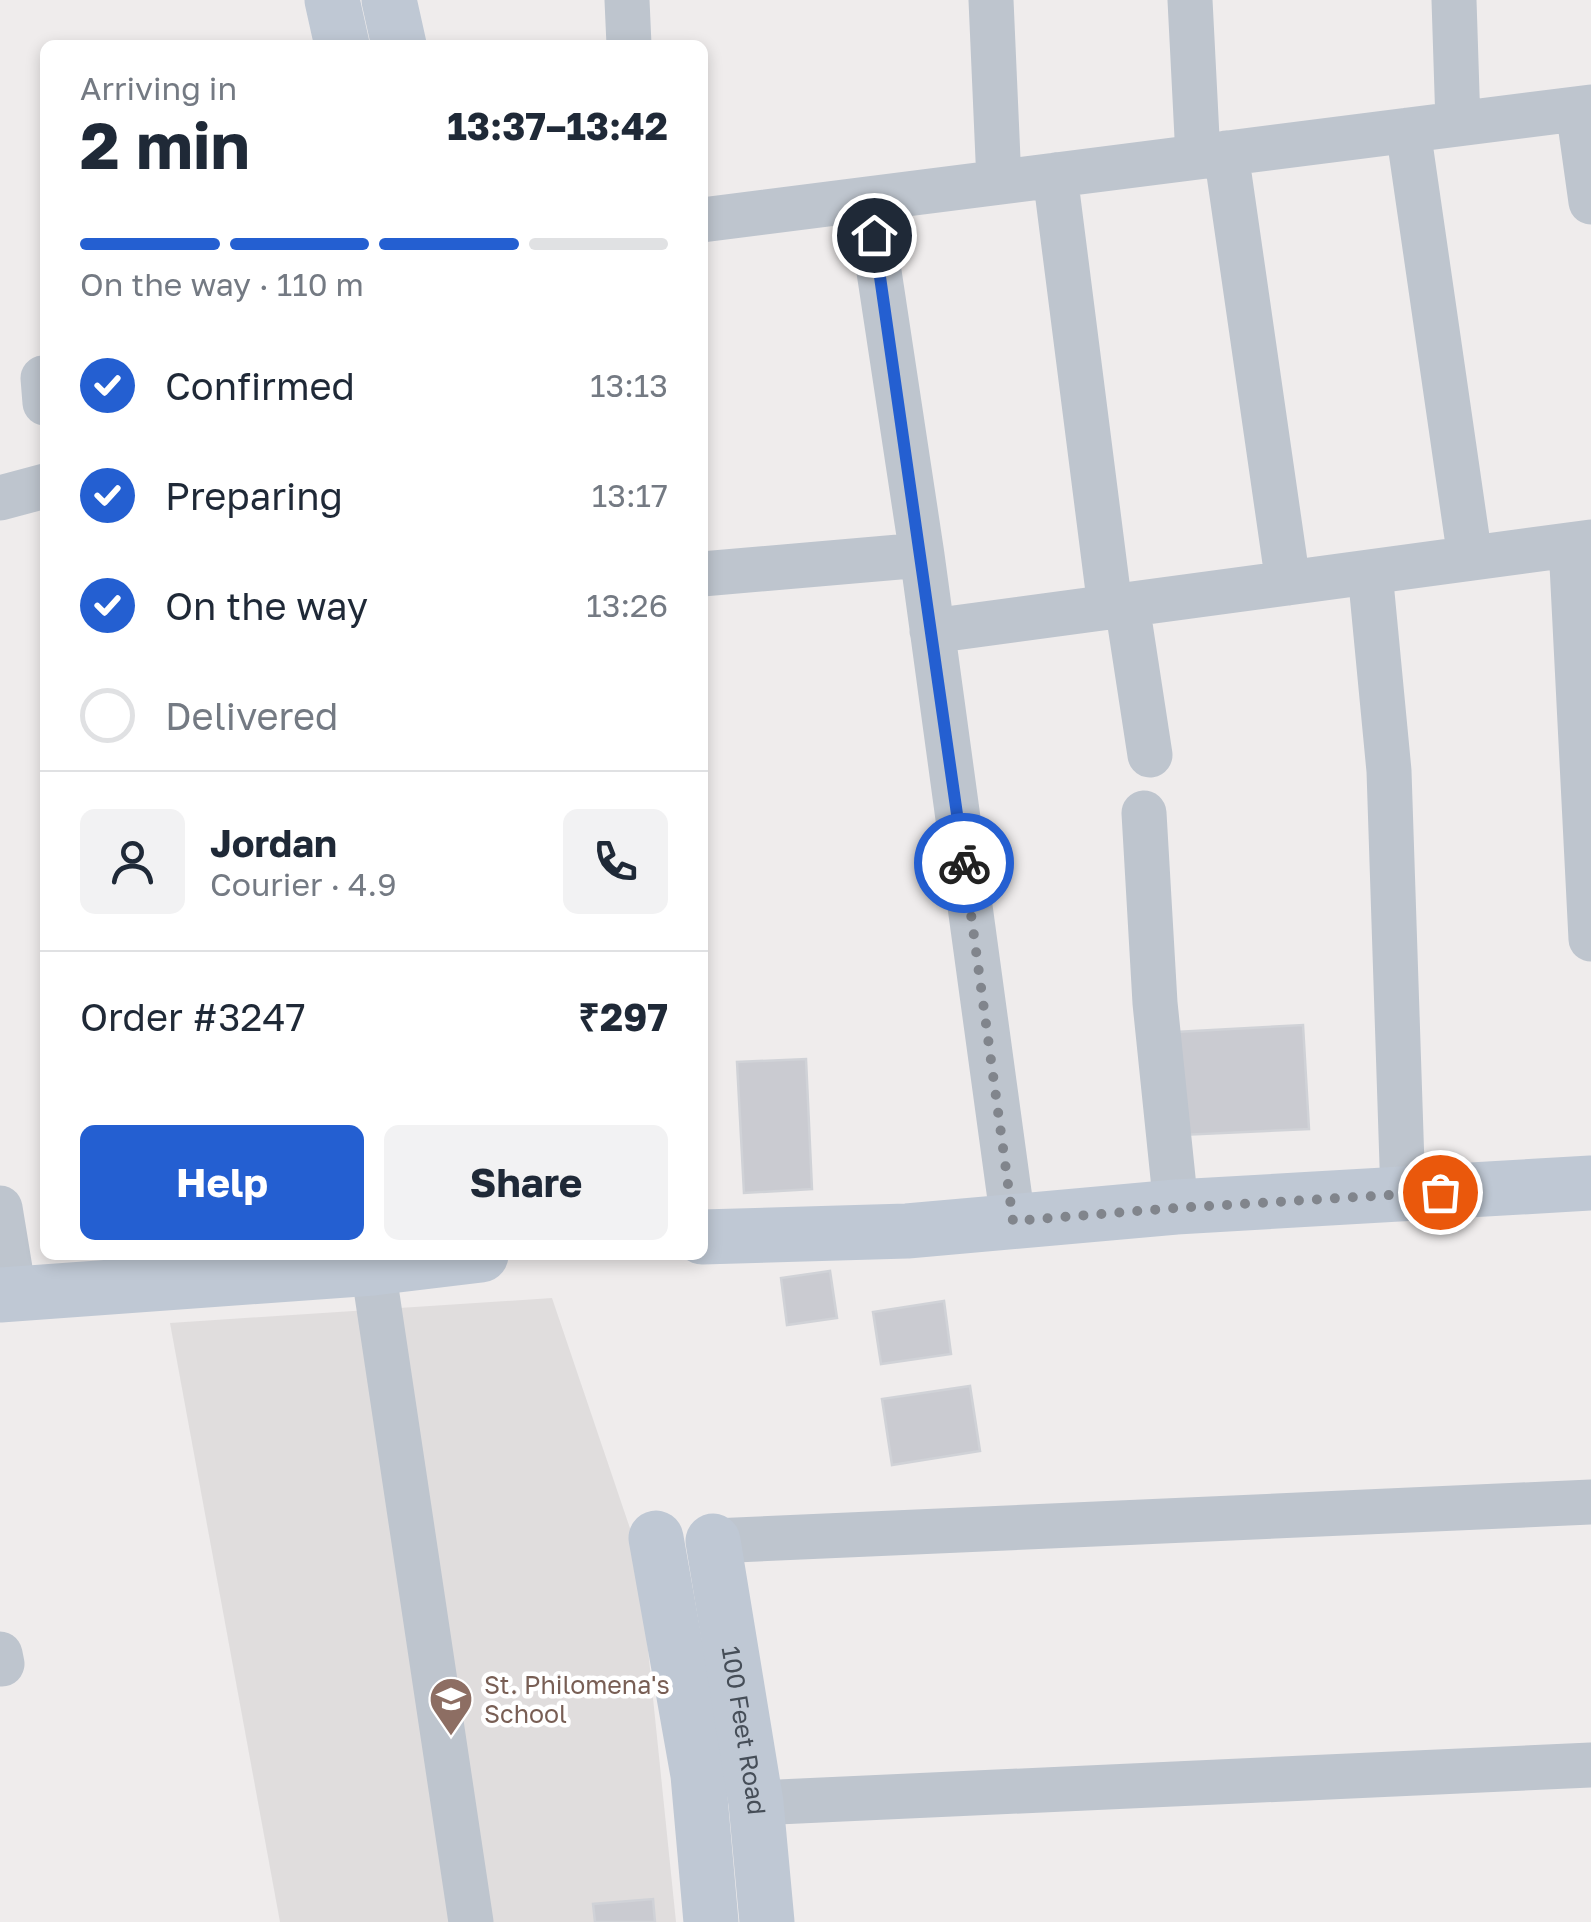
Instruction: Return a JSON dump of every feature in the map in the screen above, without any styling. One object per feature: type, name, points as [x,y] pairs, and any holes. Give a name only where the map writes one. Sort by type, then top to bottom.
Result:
[{"type":"street","points":[[332,0],[341,40]]},
{"type":"street","points":[[388,0],[397,40]]},
{"type":"street","points":[[627,0],[630,40]]},
{"type":"street","points":[[990,0],[999,182]]},
{"type":"street","points":[[1190,0],[1212,155],[1288,583]]},
{"type":"street","points":[[1454,0],[1458,124]]},
{"type":"street","points":[[708,219],[1584,108],[1591,202]]},
{"type":"street","points":[[1408,130],[1470,558]]},
{"type":"street","points":[[1055,176],[1118,606],[1150,756]]},
{"type":"street","points":[[868,199],[922,555],[1013,1221]]},
{"type":"street","points":[[0,498],[40,487]]},
{"type":"street","points":[[932,631],[1581,543],[1591,939]]},
{"type":"street","points":[[708,573],[922,555]]},
{"type":"street","points":[[1370,572],[1388,771],[1403,1195]]},
{"type":"street","points":[[1144,813],[1155,1003],[1176,1208]]},
{"type":"street","points":[[708,1237],[907,1230],[1176,1208],[1591,1183]]},
{"type":"street","points":[[0,1208],[7,1294],[439,1260]]},
{"type":"street","points":[[373,1268],[471,1922]]},
{"type":"street","points":[[713,1541],[1591,1502]]},
{"type":"street","name":"100 Feet Road","points":[[656,1538],[698,1775],[712,1922]]},
{"type":"street","name":"100 Feet Road","points":[[713,1541],[756,1803],[767,1922]]},
{"type":"street","points":[[756,1803],[1591,1765]]},
{"type":"shaded area","name":"St. Philomena's School","points":[[552,1298],[638,1552],[676,1922],[280,1922],[170,1323]]},
{"type":"building","points":[[1303,1025],[1309,1129],[1181,1135],[1176,1032]]},
{"type":"building","points":[[806,1059],[812,1189],[744,1193],[737,1062]]},
{"type":"building","points":[[830,1271],[837,1318],[787,1325],[781,1278]]},
{"type":"building","points":[[944,1301],[951,1354],[881,1364],[873,1312]]},
{"type":"building","points":[[970,1386],[980,1451],[892,1465],[882,1399]]},
{"type":"building","points":[[653,1899],[655,1922],[595,1922],[593,1904]]},
{"type":"way so far","points":[[964,863],[1013,1221],[1440,1192]]},
{"type":"place","name":"St. Philomena's School","points":[[451,1737]]},
{"type":"route","points":[[874,235],[964,863]]}]
